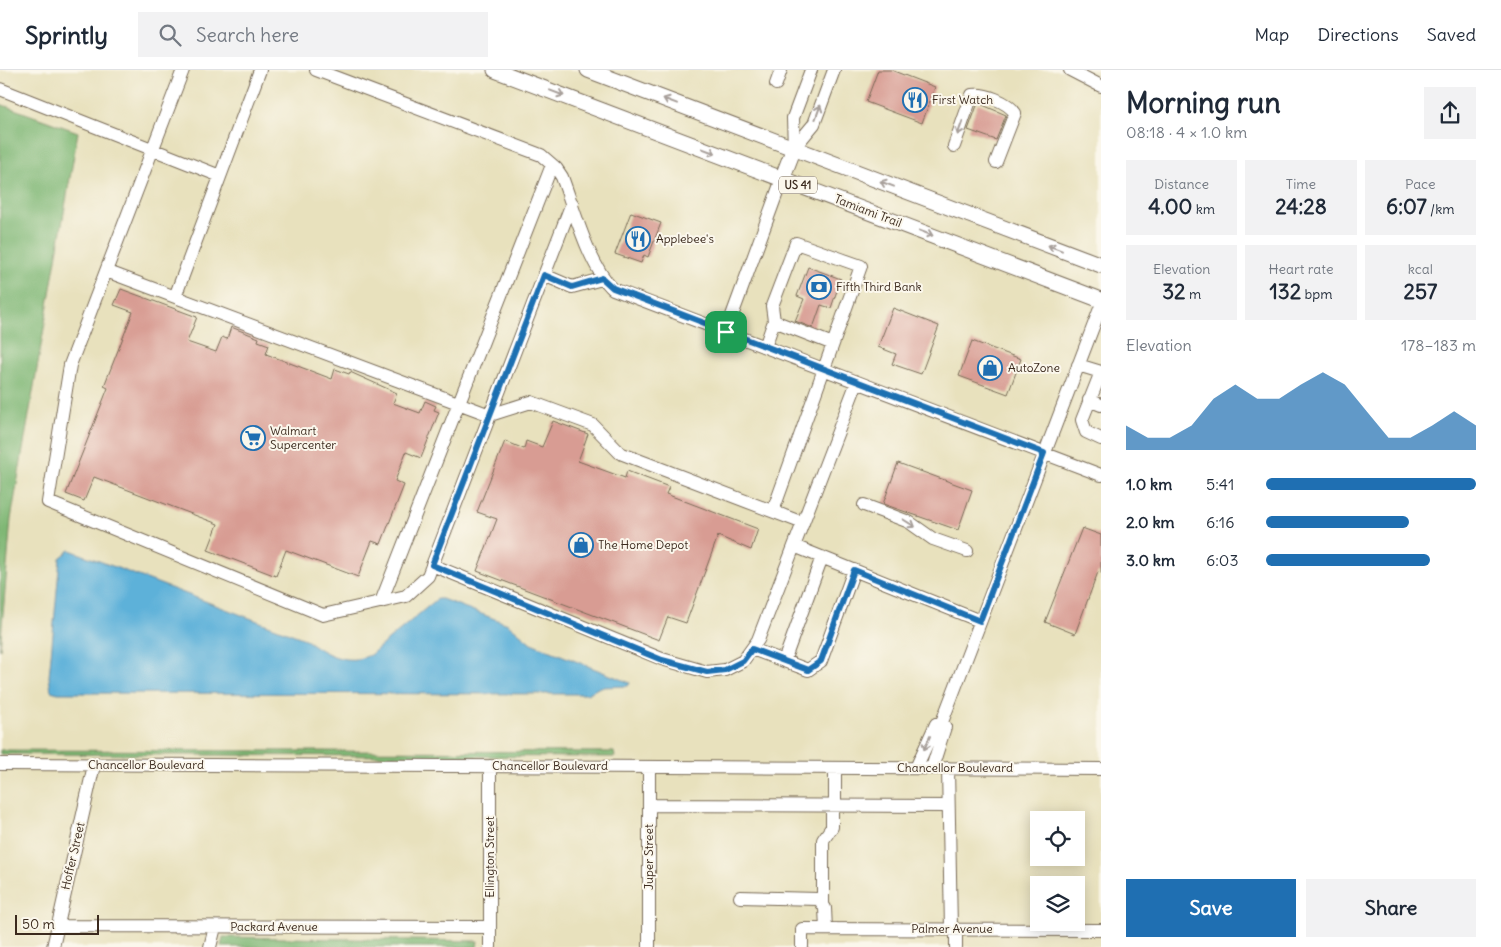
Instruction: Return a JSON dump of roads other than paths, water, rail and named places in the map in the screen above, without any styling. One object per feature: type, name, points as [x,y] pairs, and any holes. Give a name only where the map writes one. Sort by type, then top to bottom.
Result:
[{"type":"main road","name":"Tamiami Trail","points":[[495,70],[1101,300]]},
{"type":"main road","name":"US 41","points":[[588,70],[1101,265]]},
{"type":"main road","points":[[782,179],[794,148]]},
{"type":"main road","points":[[1049,280],[1088,286],[1101,291]]},
{"type":"street","points":[[183,70],[70,365],[48,502],[323,615],[406,596],[428,576],[572,203]]},
{"type":"street","points":[[174,296],[260,70]]},
{"type":"street","points":[[316,70],[541,155],[562,177],[602,278],[613,288],[1101,475]]},
{"type":"street","points":[[776,84],[781,70]]},
{"type":"street","points":[[794,148],[793,118],[811,70]]},
{"type":"street","points":[[794,148],[814,124],[834,70]]},
{"type":"street","points":[[1070,70],[1101,86]]},
{"type":"street","points":[[0,89],[220,176]]},
{"type":"street","points":[[954,146],[972,95],[979,94],[1010,106],[1015,113],[996,162]]},
{"type":"street","points":[[381,602],[552,165]]},
{"type":"street","points":[[726,332],[782,179]]},
{"type":"street","points":[[765,347],[774,320],[772,306],[796,243],[861,266],[773,511]]},
{"type":"street","points":[[106,271],[490,415],[531,402],[593,426],[620,453],[803,523]]},
{"type":"street","points":[[544,275],[572,287],[602,278]]},
{"type":"street","points":[[942,722],[1101,306]]},
{"type":"street","points":[[774,320],[833,344]]},
{"type":"street","points":[[1078,365],[1101,372],[1095,402],[1082,420],[1083,428],[1086,432],[1101,439]]},
{"type":"street","points":[[432,565],[662,660],[707,672],[725,670],[743,661],[758,640],[857,382]]},
{"type":"street","points":[[864,505],[909,522],[926,536],[967,551]]},
{"type":"street","points":[[794,546],[980,621]]},
{"type":"street","points":[[784,661],[822,557]]},
{"type":"street","points":[[752,649],[808,670],[821,661],[854,570]]},
{"type":"street","points":[[916,768],[936,724],[942,722]]},
{"type":"street","points":[[932,768],[945,727],[942,722]]},
{"type":"street","name":"Chancellor Boulevard","points":[[0,764],[1101,768]]},
{"type":"street","name":"Hoffer Street","points":[[53,947],[94,765]]},
{"type":"street","name":"Ellington Street","points":[[490,766],[490,947]]},
{"type":"street","name":"Juper Street","points":[[648,947],[649,767]]},
{"type":"street","points":[[826,929],[823,903],[823,840],[832,827],[835,768]]},
{"type":"street","points":[[948,768],[953,929],[956,947]]},
{"type":"street","points":[[649,805],[948,806]]},
{"type":"street","points":[[740,897],[819,899],[823,903]]},
{"type":"street","name":"Packard Avenue","points":[[58,926],[490,928]]},
{"type":"street","points":[[210,947],[215,927]]},
{"type":"street","name":"Palmer Avenue","points":[[802,947],[802,929],[1101,930]]},
{"type":"water","points":[[70,550],[305,639],[328,654],[344,659],[361,658],[370,655],[437,599],[442,599],[508,624],[531,643],[630,683],[628,686],[600,687],[587,694],[58,693],[51,691],[49,677],[60,558]]},
{"type":"place","name":"First Watch","points":[[915,100]]},
{"type":"place","name":"Applebee's","points":[[638,239]]},
{"type":"place","name":"Fifth Third Bank","points":[[819,287]]},
{"type":"place","name":"AutoZone","points":[[990,368]]},
{"type":"place","name":"Walmart Supercenter","points":[[253,438]]},
{"type":"place","name":"The Home Depot","points":[[581,545]]}]
